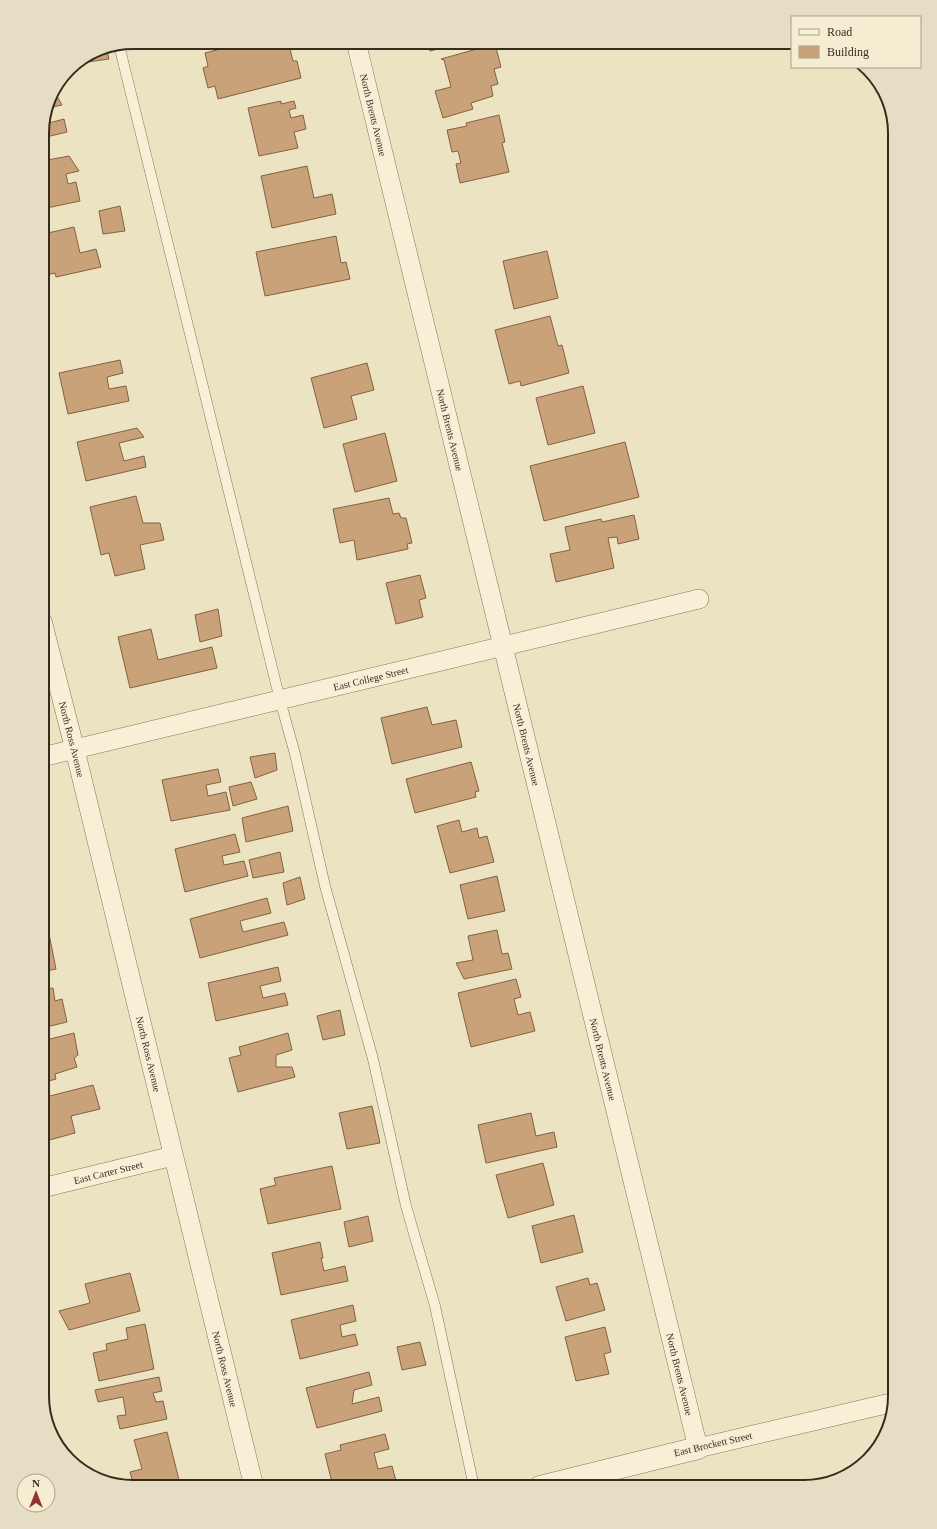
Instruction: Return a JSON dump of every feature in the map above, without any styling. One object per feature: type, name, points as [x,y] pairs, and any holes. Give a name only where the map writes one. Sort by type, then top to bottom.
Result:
[{"type":"street","name":"North Brents Avenue","points":[[358,49],[698,1448]]},
{"type":"street","name":"East College Street","points":[[49,756],[699,599]]},
{"type":"street","name":"North Ross Avenue","points":[[49,648],[252,1480]]},
{"type":"street","name":"East Carter Street","points":[[49,1186],[173,1156]]},
{"type":"street","name":"East Brockett Street","points":[[568,1480],[886,1404]]},
{"type":"lane","points":[[120,50],[280,700],[295,754],[326,886],[373,1059],[406,1206],[435,1306],[472,1480]]},
{"type":"building","points":[[221,49],[290,49],[293,61],[297,61],[301,78],[218,99],[215,86],[208,88],[203,68],[208,66],[205,53]]},
{"type":"building","points":[[477,49],[496,49],[501,67],[494,69],[498,84],[491,86],[493,96],[471,103],[473,109],[443,118],[435,91],[451,87],[444,60],[441,59]]},
{"type":"building","points":[[107,53],[109,59],[88,62]]},
{"type":"building","points":[[57,97],[62,105],[53,107]]},
{"type":"building","points":[[281,101],[281,104],[294,101],[296,108],[289,110],[291,118],[303,115],[306,129],[294,132],[298,148],[259,156],[248,108]]},
{"type":"building","points":[[499,115],[505,142],[502,143],[509,172],[460,183],[456,164],[461,163],[458,151],[452,152],[447,130],[467,126],[466,123]]},
{"type":"building","points":[[64,119],[67,132],[49,136],[50,123]]},
{"type":"building","points":[[69,156],[79,171],[66,174],[68,184],[76,182],[80,201],[49,208],[49,160]]},
{"type":"building","points":[[307,166],[314,198],[332,194],[336,214],[272,228],[261,176]]},
{"type":"building","points":[[120,206],[125,231],[103,234],[99,211]]},
{"type":"building","points":[[74,227],[80,253],[96,249],[101,267],[56,277],[55,273],[49,274],[49,233]]},
{"type":"building","points":[[336,236],[341,263],[346,262],[350,279],[265,296],[256,252]]},
{"type":"building","points":[[547,251],[558,298],[514,309],[503,261]]},
{"type":"building","points":[[550,316],[558,346],[562,345],[569,373],[521,386],[520,381],[509,384],[495,330]]},
{"type":"building","points":[[120,360],[123,373],[107,377],[109,389],[126,386],[129,401],[68,414],[59,373]]},
{"type":"building","points":[[367,363],[374,390],[351,396],[357,419],[324,428],[311,378]]},
{"type":"building","points":[[583,386],[595,433],[548,445],[536,398]]},
{"type":"building","points":[[137,428],[144,437],[119,443],[124,461],[144,456],[146,467],[86,481],[77,442]]},
{"type":"building","points":[[385,433],[397,481],[355,492],[343,444]]},
{"type":"building","points":[[625,442],[639,497],[544,521],[530,466]]},
{"type":"building","points":[[136,496],[143,523],[160,523],[164,540],[140,545],[145,569],[115,576],[109,553],[101,555],[90,507]]},
{"type":"building","points":[[389,498],[393,514],[399,513],[401,518],[406,518],[412,543],[407,544],[408,549],[357,560],[354,540],[340,543],[333,509]]},
{"type":"building","points":[[634,515],[639,539],[618,544],[617,537],[608,538],[614,568],[556,582],[550,554],[570,550],[565,527],[601,519],[602,522]]},
{"type":"building","points":[[420,575],[426,598],[419,600],[423,617],[396,624],[386,583]]},
{"type":"building","points":[[218,609],[222,636],[200,642],[195,615]]},
{"type":"building","points":[[151,629],[158,660],[212,647],[217,668],[130,688],[118,637]]},
{"type":"building","points":[[427,707],[432,725],[456,720],[462,747],[392,764],[381,718]]},
{"type":"building","points":[[275,753],[277,770],[255,778],[250,757]]},
{"type":"building","points":[[471,762],[479,791],[475,792],[476,797],[415,813],[406,779]]},
{"type":"building","points":[[218,769],[221,782],[206,785],[208,796],[226,792],[230,810],[171,821],[162,780]]},
{"type":"building","points":[[251,782],[257,799],[233,806],[229,787]]},
{"type":"building","points":[[288,806],[293,831],[246,842],[242,818]]},
{"type":"building","points":[[459,820],[462,832],[477,828],[479,838],[487,836],[494,862],[450,873],[437,826]]},
{"type":"building","points":[[235,834],[240,852],[222,856],[224,865],[244,861],[248,876],[185,892],[175,849]]},
{"type":"building","points":[[280,852],[284,872],[253,878],[249,860]]},
{"type":"building","points":[[497,876],[505,911],[468,919],[460,885]]},
{"type":"building","points":[[300,877],[305,899],[287,905],[283,883]]},
{"type":"building","points":[[267,898],[271,913],[240,921],[243,932],[284,922],[288,935],[200,958],[190,919]]},
{"type":"building","points":[[497,930],[502,954],[508,953],[512,969],[464,979],[456,963],[473,960],[468,936]]},
{"type":"building","points":[[49,934],[56,969],[49,970]]},
{"type":"building","points":[[278,967],[281,981],[260,986],[263,998],[285,993],[288,1005],[216,1021],[208,983]]},
{"type":"building","points":[[516,979],[521,997],[514,999],[518,1015],[530,1012],[535,1031],[471,1047],[458,993]]},
{"type":"building","points":[[53,988],[55,1001],[62,999],[67,1022],[49,1026],[49,989]]},
{"type":"building","points":[[340,1010],[345,1035],[323,1040],[317,1016]]},
{"type":"building","points":[[74,1033],[78,1055],[74,1058],[77,1067],[55,1074],[56,1079],[49,1081],[49,1039]]},
{"type":"building","points":[[288,1033],[292,1050],[276,1055],[276,1067],[292,1067],[295,1077],[238,1092],[229,1058],[241,1055],[239,1047]]},
{"type":"building","points":[[93,1085],[100,1109],[71,1116],[75,1133],[49,1140],[49,1096]]},
{"type":"building","points":[[372,1106],[380,1143],[347,1149],[339,1113]]},
{"type":"building","points":[[531,1113],[536,1136],[554,1132],[557,1147],[486,1163],[478,1125]]},
{"type":"building","points":[[543,1163],[554,1205],[508,1218],[496,1175]]},
{"type":"building","points":[[332,1166],[341,1209],[268,1224],[260,1189],[276,1185],[274,1178]]},
{"type":"building","points":[[574,1215],[583,1252],[541,1263],[532,1226]]},
{"type":"building","points":[[368,1216],[373,1241],[349,1247],[344,1222]]},
{"type":"building","points":[[320,1242],[324,1271],[345,1266],[348,1281],[281,1295],[272,1253]]},
{"type":"building","points":[[130,1273],[140,1311],[69,1330],[59,1311],[90,1303],[85,1284]]},
{"type":"building","points":[[588,1278],[590,1285],[597,1283],[605,1310],[566,1321],[556,1287]]},
{"type":"building","points":[[353,1305],[356,1321],[340,1325],[342,1337],[355,1334],[358,1345],[300,1359],[291,1320]]},
{"type":"building","points":[[145,1324],[154,1369],[99,1381],[93,1353],[107,1350],[106,1344],[128,1339],[126,1328]]},
{"type":"building","points":[[605,1327],[611,1352],[604,1354],[609,1374],[576,1381],[565,1337]]},
{"type":"building","points":[[420,1342],[426,1365],[402,1370],[397,1347]]},
{"type":"building","points":[[369,1372],[372,1385],[354,1390],[352,1404],[379,1397],[382,1411],[317,1428],[306,1388]]},
{"type":"building","points":[[159,1377],[162,1391],[153,1393],[156,1402],[163,1401],[167,1419],[120,1429],[117,1416],[126,1415],[123,1397],[98,1402],[95,1390]]},
{"type":"building","points":[[167,1432],[179,1480],[132,1480],[130,1472],[142,1469],[134,1440]]},
{"type":"building","points":[[385,1434],[389,1449],[374,1453],[378,1469],[392,1466],[396,1480],[331,1480],[325,1454],[341,1450],[340,1445]]}]
